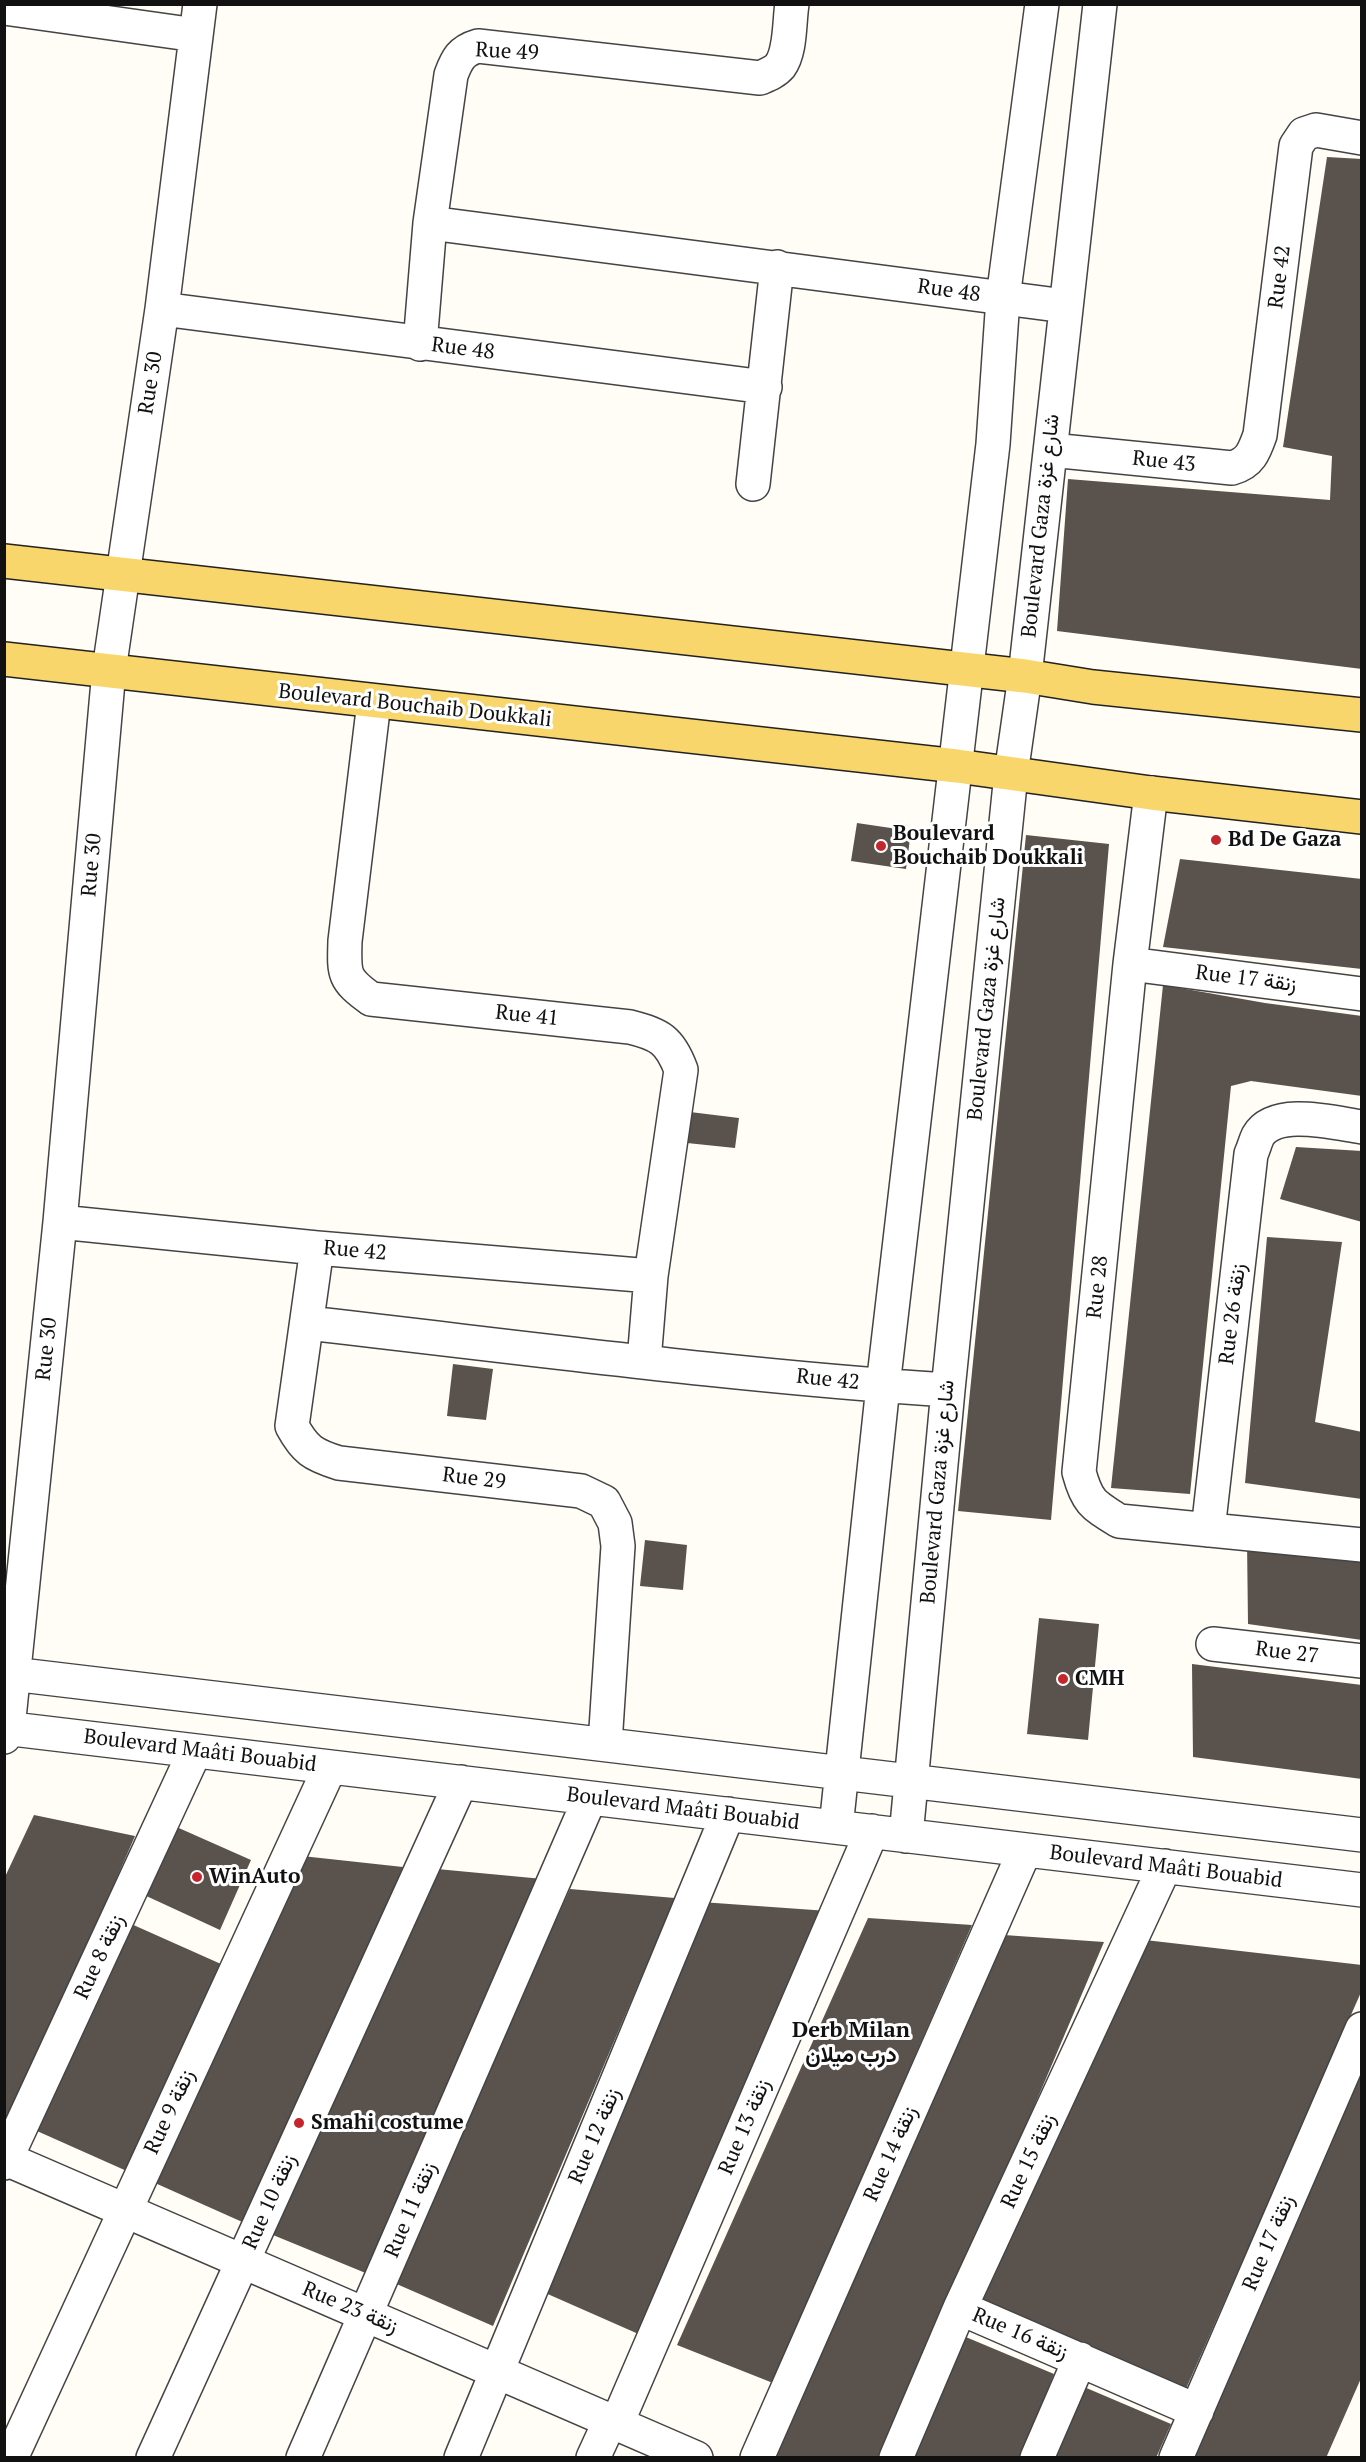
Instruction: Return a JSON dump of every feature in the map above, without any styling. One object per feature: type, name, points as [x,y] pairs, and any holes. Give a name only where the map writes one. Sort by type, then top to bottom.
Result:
[{"type":"main road","points":[[4,561],[1025,676],[1093,687],[1362,715]]},
{"type":"main road","name":"Boulevard Bouchaib Doukkali","points":[[4,659],[957,766],[1151,793],[1362,817]]},
{"type":"street","name":"Rue 49","points":[[420,344],[430,223],[451,75],[456,61],[464,50],[478,46],[760,78],[780,66],[786,51],[792,4]]},
{"type":"street","points":[[836,1827],[883,1386],[993,444],[1003,298],[1042,4]]},
{"type":"street","name":"Boulevard Gaza شارع غزة","points":[[906,1836],[948,1390],[1011,774],[1025,676],[1100,4]]},
{"type":"street","points":[[4,8],[198,20]]},
{"type":"street","name":"Rue 30","points":[[6,1731],[9,1674],[60,1222],[109,670],[162,309],[198,20]]},
{"type":"street","name":"Rue 42","points":[[1260,435],[1296,146],[1304,134],[1316,130],[1362,138]]},
{"type":"street","name":"Rue 48","points":[[430,223],[1065,306]]},
{"type":"street","points":[[753,484],[777,267]]},
{"type":"street","name":"Rue 48","points":[[162,309],[765,387]]},
{"type":"street","name":"Rue 43","points":[[1051,450],[1232,468],[1244,464],[1253,454],[1260,435]]},
{"type":"street","name":"Rue 41","points":[[374,702],[345,941],[344,970],[353,986],[371,999],[630,1027],[654,1033],[668,1043],[676,1055],[681,1070],[651,1276],[644,1361]]},
{"type":"street","name":"Rue 28","points":[[1151,793],[1130,964],[1079,1472],[1086,1495],[1100,1509],[1119,1521],[1362,1545]]},
{"type":"street","name":"Rue 17 زنقة","points":[[1130,964],[1362,994]]},
{"type":"street","name":"Rue 26 زنقة","points":[[1208,1530],[1251,1154],[1259,1135],[1270,1125],[1290,1118],[1362,1127]]},
{"type":"street","name":"Rue 42","points":[[60,1222],[317,1248],[651,1276]]},
{"type":"street","name":"Rue 29","points":[[317,1248],[292,1426],[303,1446],[319,1457],[339,1463],[580,1491],[604,1502],[615,1523],[618,1546],[605,1744]]},
{"type":"street","name":"Rue 42","points":[[307,1323],[883,1386],[948,1390]]},
{"type":"street","name":"Rue 27","points":[[1213,1644],[1362,1661]]},
{"type":"street","points":[[9,1674],[1362,1834]]},
{"type":"street","name":"Boulevard Maâti Bouabid","points":[[6,1731],[461,1782],[1362,1890]]},
{"type":"street","name":"Rue 8 زنقة","points":[[5,2160],[195,1751]]},
{"type":"street","name":"Rue 9 زنقة","points":[[11,2457],[330,1767]]},
{"type":"street","name":"Rue 10 زنقة","points":[[153,2457],[461,1782]]},
{"type":"street","name":"Rue 11 زنقة","points":[[303,2457],[590,1798]]},
{"type":"street","name":"Rue 12 زنقة","points":[[461,2457],[728,1814]]},
{"type":"street","name":"Rue 13 زنقة","points":[[592,2457],[614,2422],[872,1831]]},
{"type":"street","name":"Rue 14 زنقة","points":[[757,2457],[1025,1850]]},
{"type":"street","name":"Rue 15 زنقة","points":[[896,2457],[960,2308],[1165,1866]]},
{"type":"street","name":"Rue 17 زنقة","points":[[1176,2457],[1362,2029]]},
{"type":"street","name":"Rue 23 زنقة","points":[[5,2160],[696,2457]]},
{"type":"street","name":"Rue 16 زنقة","points":[[960,2308],[1197,2411]]},
{"type":"street","name":"Rue 16 زنقة","points":[[1037,2457],[1080,2360]]},
{"type":"building","points":[[1327,157],[1362,159],[1362,669],[1057,631],[1068,479],[1330,500],[1332,456],[1283,447]]},
{"type":"building","name":"Boulevard Bouchaib Doukkali","points":[[857,823],[911,831],[906,869],[851,861]]},
{"type":"building","points":[[1026,835],[1109,844],[1051,1520],[958,1511]]},
{"type":"building","points":[[1180,859],[1362,879],[1362,969],[1163,947]]},
{"type":"building","points":[[1163,985],[1265,1003],[1362,1016],[1362,1096],[1251,1081],[1231,1086],[1190,1494],[1111,1488]]},
{"type":"building","points":[[690,1112],[739,1118],[735,1148],[687,1143]]},
{"type":"building","points":[[1296,1147],[1362,1151],[1362,1222],[1280,1199]]},
{"type":"building","points":[[1267,1237],[1342,1242],[1315,1422],[1362,1432],[1362,1499],[1245,1483]]},
{"type":"building","points":[[453,1364],[493,1369],[486,1420],[447,1416]]},
{"type":"building","points":[[645,1540],[687,1545],[683,1590],[640,1586]]},
{"type":"building","points":[[1247,1540],[1362,1552],[1362,1640],[1248,1624]]},
{"type":"building","name":"CMH","points":[[1039,1618],[1099,1624],[1088,1740],[1027,1734]]},
{"type":"building","points":[[1192,1664],[1362,1685],[1362,1779],[1193,1757]]},
{"type":"building","points":[[34,1815],[135,1836],[12,2119],[4,2116],[4,1879]]},
{"type":"building","name":"WinAuto","points":[[172,1825],[251,1860],[220,1930],[142,1894]]},
{"type":"building","points":[[302,1856],[403,1867],[249,2225],[155,2183]]},
{"type":"building","points":[[437,1869],[543,1879],[368,2274],[273,2235]]},
{"type":"building","points":[[570,1889],[675,1898],[493,2326],[392,2282]]},
{"type":"building","points":[[701,1902],[828,1911],[643,2336],[534,2288]]},
{"type":"building","points":[[868,1918],[972,1925],[773,2383],[677,2345]]},
{"type":"building","points":[[129,1923],[221,1964],[129,2172],[37,2131]]},
{"type":"building","points":[[1004,1935],[1104,1942],[985,2222],[881,2458],[775,2458],[768,2454]]},
{"type":"building","points":[[1145,1940],[1362,1965],[1362,1990],[1185,2391],[974,2303]]},
{"type":"building","points":[[1362,2048],[1362,2376],[1326,2458],[1184,2458]]},
{"type":"building","points":[[961,2335],[1054,2374],[1020,2458],[910,2458]]},
{"type":"building","points":[[1077,2384],[1171,2424],[1156,2458],[1047,2458]]},
{"type":"place","name":"Bd De Gaza","points":[[1216,840]]},
{"type":"place","name":"Boulevard Bouchaib Doukkali","points":[[881,846]]},
{"type":"place","name":"CMH","points":[[1063,1679]]},
{"type":"place","name":"WinAuto","points":[[197,1877]]},
{"type":"place","name":"Smahi costume","points":[[299,2123]]},
{"type":"district","name":"Derb Milan درب ميلان","points":[[851,2044]]}]
